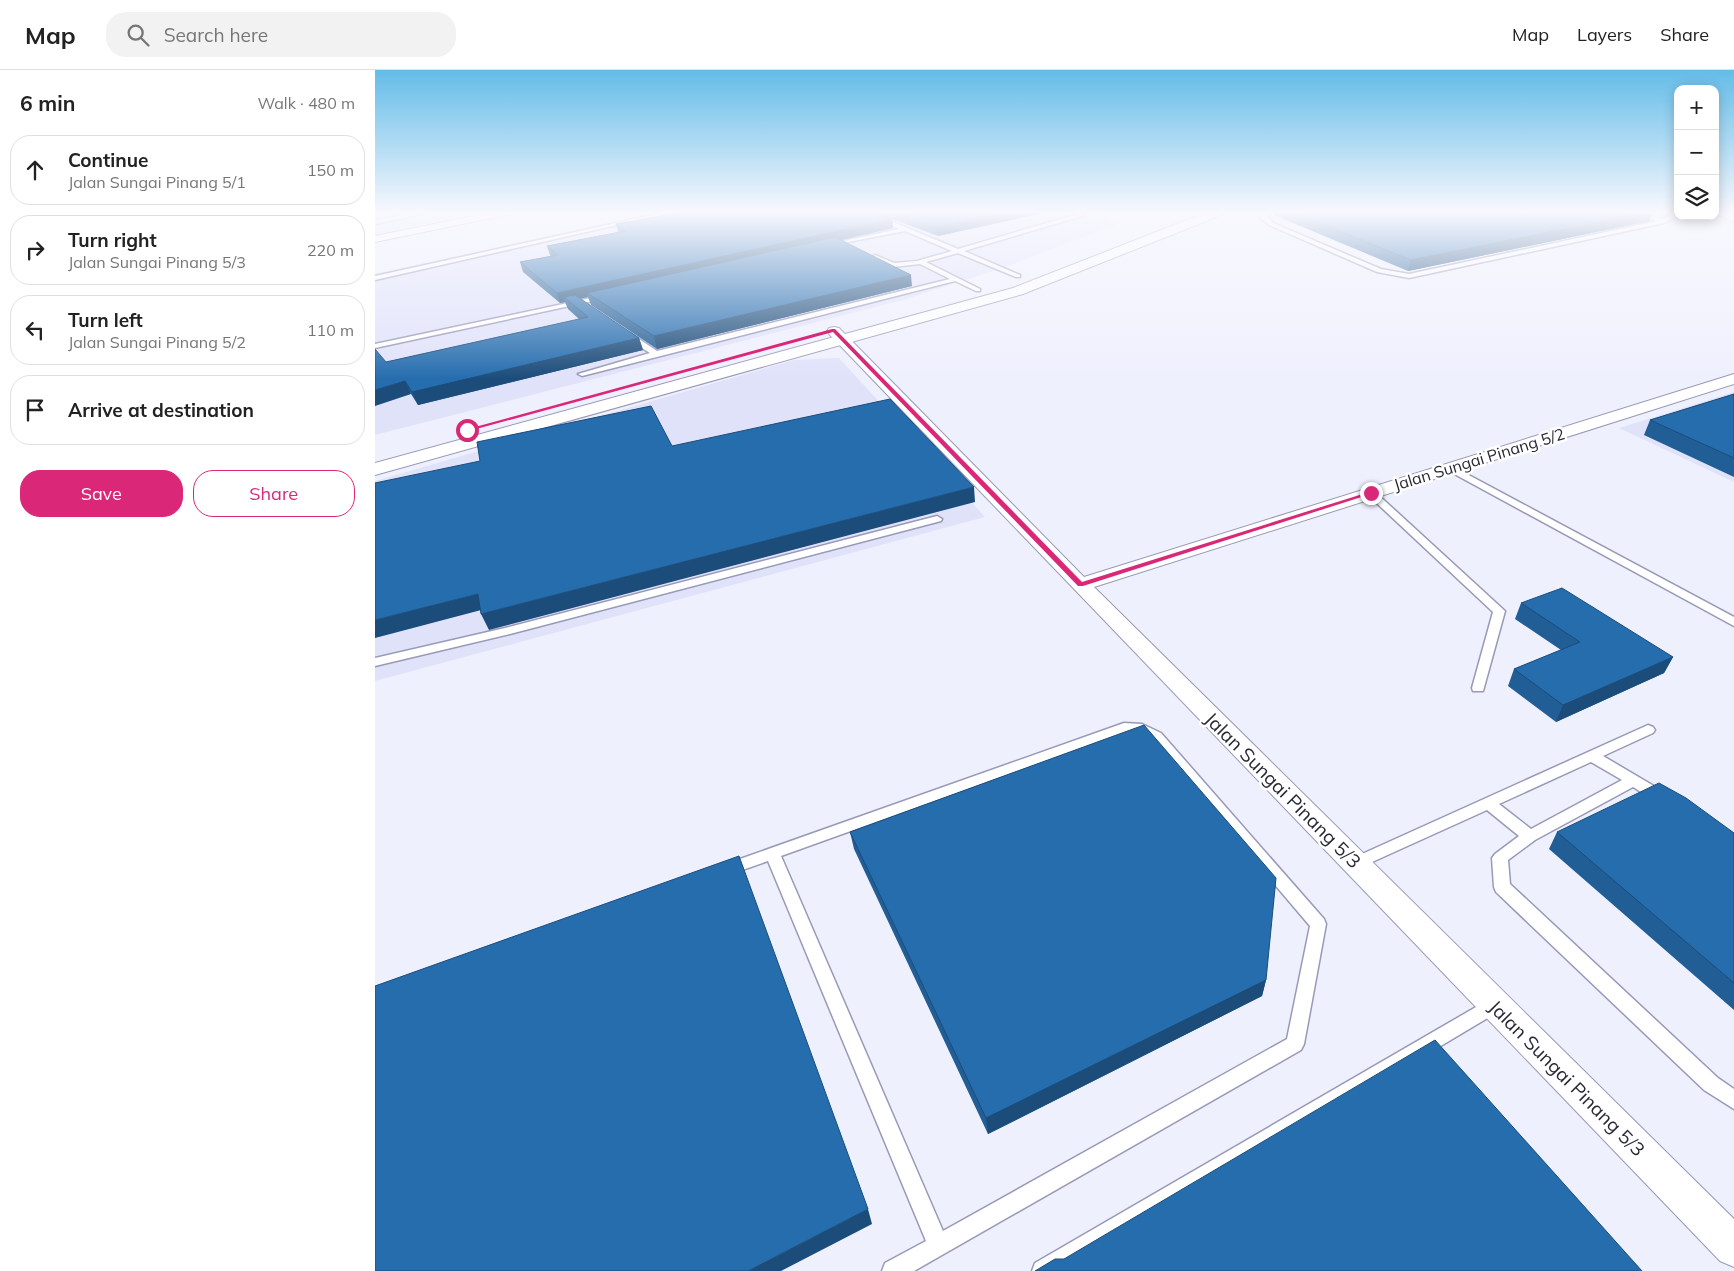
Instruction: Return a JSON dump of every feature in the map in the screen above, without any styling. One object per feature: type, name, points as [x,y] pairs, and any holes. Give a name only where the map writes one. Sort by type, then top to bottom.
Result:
[{"type":"street","points":[[375,469],[838,335],[978,290],[1042,267]]},
{"type":"street","points":[[375,455],[1019,290],[1077,267]]},
{"type":"street","name":"Jalan Sungai Pinang 5/3","points":[[838,335],[1080,585],[1734,1247]]},
{"type":"street","name":"Jalan Sungai Pinang 5/2","points":[[1080,585],[1734,379]]},
{"type":"lane","points":[[375,278],[423,267]]},
{"type":"lane","points":[[932,267],[978,290]]},
{"type":"lane","points":[[996,267],[1018,276]]},
{"type":"lane","points":[[1370,267],[1379,271],[1409,276],[1457,267]]},
{"type":"lane","points":[[582,374],[955,278]]},
{"type":"lane","points":[[375,346],[617,294]]},
{"type":"lane","points":[[579,302],[587,308]]},
{"type":"lane","points":[[618,328],[656,354]]},
{"type":"lane","points":[[1450,468],[1734,622]]},
{"type":"lane","points":[[1371,493],[1499,611],[1478,688]]},
{"type":"lane","points":[[375,662],[506,631],[937,519]]},
{"type":"lane","points":[[716,874],[1118,729],[1133,726],[1145,729],[1156,736],[1318,924],[1295,1044],[893,1271]]},
{"type":"lane","points":[[1355,863],[1648,730]]},
{"type":"lane","points":[[1591,755],[1671,803]]},
{"type":"lane","points":[[1632,781],[1530,836],[1500,858],[1502,887],[1711,1084],[1734,1100]]},
{"type":"lane","points":[[1489,803],[1530,836]]},
{"type":"lane","points":[[773,854],[938,1245]]},
{"type":"lane","points":[[1043,1271],[1495,1004]]},
{"type":"lane","points":[[1433,1041],[1446,1056]]},
{"type":"shaded area","points":[[406,267],[1005,267],[903,300],[375,435],[375,274]]},
{"type":"shaded area","points":[[839,358],[985,517],[375,681],[375,481],[794,360]]},
{"type":"shaded area","points":[[1734,392],[1734,482],[1619,428]]},
{"type":"building","points":[[526,267],[674,267],[557,293]]},
{"type":"building","points":[[702,267],[895,267],[911,275],[654,336],[587,293]]},
{"type":"building","points":[[575,295],[639,338],[412,392],[405,381],[375,390],[375,349],[386,362],[588,317],[564,297]]},
{"type":"building","points":[[1734,394],[1734,458],[1650,420]]},
{"type":"building","points":[[890,399],[974,487],[481,614],[478,594],[375,620],[375,483],[480,461],[477,442],[651,406],[672,446]]},
{"type":"building","points":[[1562,588],[1673,657],[1563,705],[1514,669],[1580,642],[1521,603]]},
{"type":"building","points":[[1144,725],[1276,878],[1266,980],[986,1118],[850,832]]},
{"type":"building","points":[[1659,783],[1686,798],[1734,833],[1734,983],[1557,832]]},
{"type":"building","points":[[739,856],[868,1209],[748,1271],[375,1271],[375,986]]},
{"type":"building","points":[[1435,1040],[1642,1271],[1035,1271],[1055,1259],[1064,1259]]},
{"type":"route","points":[[467,430],[834,330],[1080,585],[1371,493]]}]
